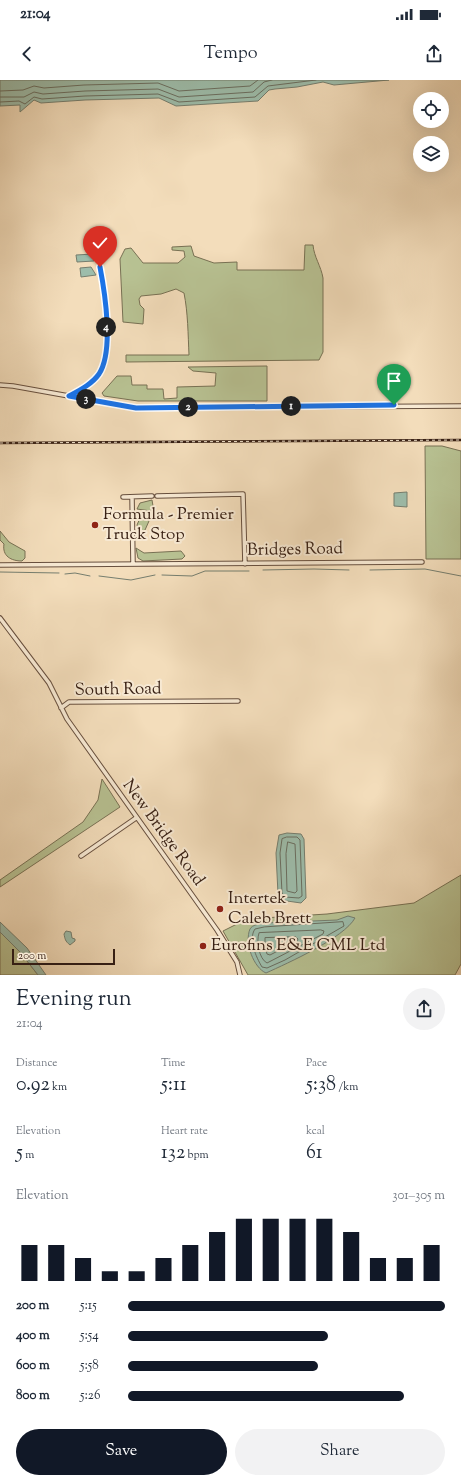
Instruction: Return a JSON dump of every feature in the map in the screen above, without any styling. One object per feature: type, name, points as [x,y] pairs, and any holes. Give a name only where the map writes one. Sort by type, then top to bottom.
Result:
[{"type":"street","points":[[69,396],[96,378],[101,370],[106,356],[105,302],[99,252]]},
{"type":"street","points":[[0,385],[136,408],[461,406]]},
{"type":"street","points":[[157,496],[243,494],[245,564]]},
{"type":"street","points":[[123,497],[152,496]]},
{"type":"street","points":[[132,497],[133,563]]},
{"type":"street","name":"Bridges Road","points":[[0,565],[422,562]]},
{"type":"street","name":"South Road","points":[[0,618],[49,683],[61,708],[69,702],[238,701]]},
{"type":"street","name":"New Bridge Road","points":[[61,708],[136,818],[217,930],[237,962],[240,975]]},
{"type":"street","points":[[81,856],[136,818]]},
{"type":"shaded area","points":[[305,245],[313,245],[323,278],[323,352],[319,360],[126,362],[126,355],[189,355],[184,293],[176,289],[161,294],[141,296],[139,299],[140,305],[144,309],[143,324],[123,322],[120,259],[125,249],[131,248],[143,263],[178,263],[185,257],[184,251],[172,250],[172,247],[191,246],[194,256],[214,263],[237,262],[237,270],[304,270]]},
{"type":"shaded area","points":[[267,366],[267,401],[138,401],[104,396],[102,393],[117,376],[131,376],[132,385],[147,385],[147,389],[163,389],[164,399],[177,398],[177,387],[215,386],[216,373],[193,371],[188,367]]},
{"type":"shaded area","points":[[425,446],[442,446],[461,451],[461,559],[426,559]]},
{"type":"shaded area","points":[[152,500],[153,506],[151,511],[137,509],[140,503]]},
{"type":"shaded area","points":[[140,518],[147,518],[149,521],[145,530],[140,536],[137,525]]},
{"type":"shaded area","points":[[0,531],[9,542],[25,551],[25,558],[22,561],[11,559],[6,555],[4,552],[4,544],[0,540]]},
{"type":"shaded area","points":[[136,548],[144,553],[181,551],[185,556],[182,559],[143,561],[138,558]]},
{"type":"shaded area","points":[[102,779],[120,807],[0,887],[0,880],[83,822],[98,800]]},
{"type":"shaded area","points":[[461,875],[461,964],[455,975],[248,975],[223,931],[247,919],[327,914],[414,903]]},
{"type":"shaded area","points":[[0,932],[20,952],[38,975],[0,975]]},
{"type":"water","points":[[0,80],[389,80],[334,85],[323,82],[269,90],[258,101],[176,106],[159,98],[41,103],[34,100],[20,112],[20,105],[0,106]]},
{"type":"water","points":[[93,254],[94,261],[77,262],[76,255]]},
{"type":"water","points":[[91,267],[96,275],[81,277],[80,268]]},
{"type":"water","points":[[407,492],[407,507],[394,506],[394,493]]},
{"type":"water","points":[[287,833],[301,834],[304,839],[306,898],[301,903],[280,900],[278,894],[276,853],[279,835]]},
{"type":"water","points":[[348,916],[355,918],[340,934],[288,963],[266,973],[254,961],[249,948],[248,935],[250,929],[254,926],[264,923],[337,920]]},
{"type":"water","points":[[0,922],[27,948],[46,975],[38,975],[20,952],[0,932]]},
{"type":"water","points":[[66,931],[71,932],[72,938],[75,939],[75,941],[70,945],[65,939],[64,934]]},
{"type":"waterway","points":[[370,570],[425,569],[461,576]]},
{"type":"waterway","points":[[263,570],[349,570]]},
{"type":"waterway","points":[[162,575],[192,576],[205,571],[249,571]]},
{"type":"waterway","points":[[0,572],[59,573]]},
{"type":"waterway","points":[[65,574],[75,573],[90,576]]},
{"type":"waterway","points":[[99,576],[131,580],[155,575]]},
{"type":"railway","points":[[0,443],[461,440]]},
{"type":"place","name":"Formula - Premier Truck Stop","points":[[95,525]]},
{"type":"place","name":"Intertek Caleb Brett","points":[[220,909]]},
{"type":"place","name":"Eurofins E&E CML Ltd","points":[[203,946]]},
{"type":"route","points":[[100,267],[104,288],[107,342],[104,365],[93,381],[69,396],[136,408],[394,405]]}]
